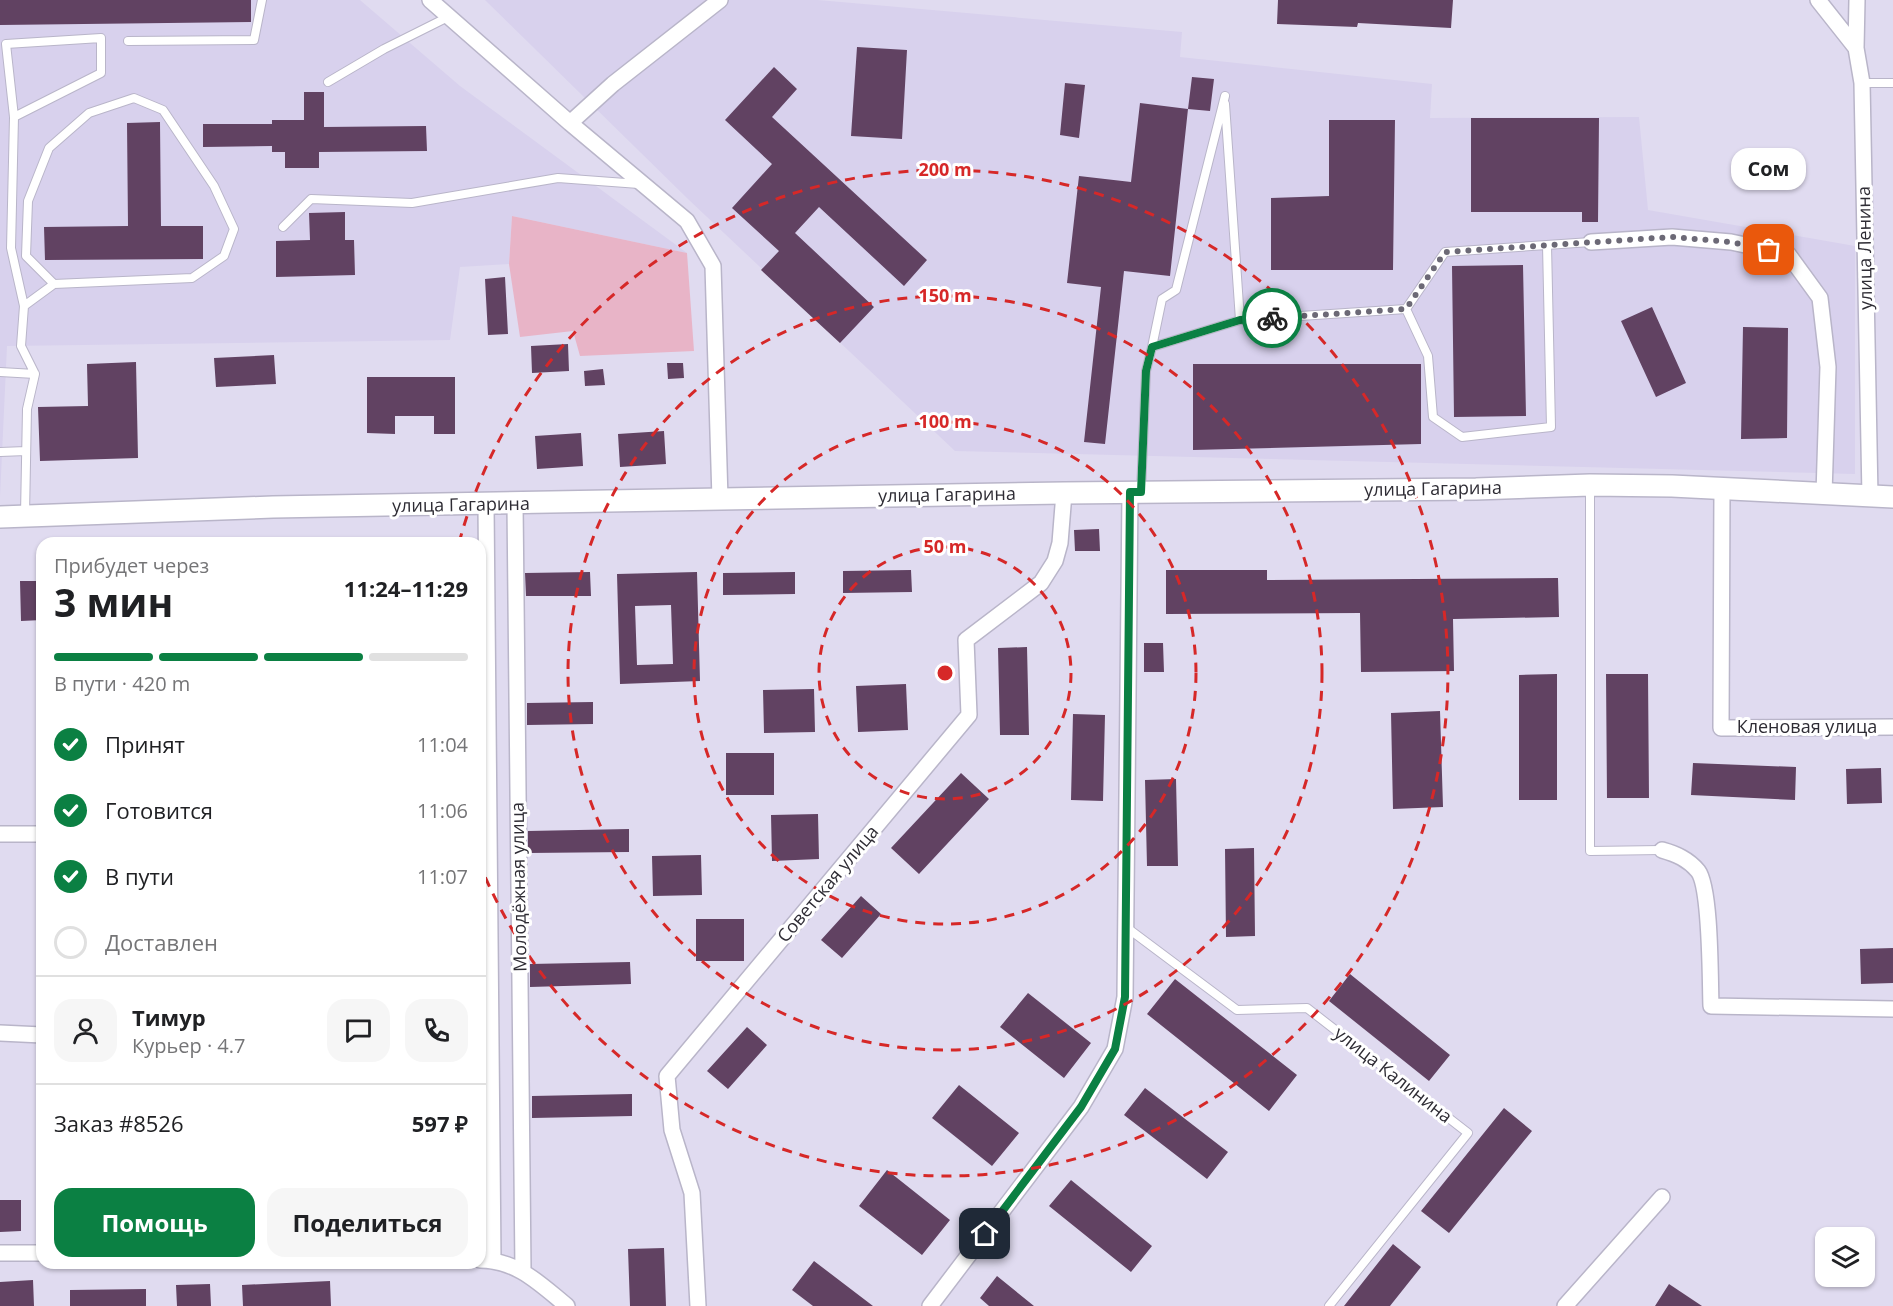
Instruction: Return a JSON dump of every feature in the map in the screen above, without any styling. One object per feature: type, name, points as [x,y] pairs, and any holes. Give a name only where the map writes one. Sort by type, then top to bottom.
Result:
[{"type":"main road","name":"улица Гагарина","points":[[0,518],[273,507],[1064,493],[1476,489],[1590,485],[1722,488],[1893,497]]},
{"type":"street","points":[[430,0],[570,123],[687,221],[713,266],[720,499]]},
{"type":"street","points":[[570,123],[613,84],[720,0]]},
{"type":"street","points":[[1818,0],[1856,48]]},
{"type":"street","name":"улица Ленина","points":[[1857,0],[1856,48],[1862,83],[1870,496]]},
{"type":"street","points":[[1591,242],[1672,237],[1731,242],[1788,254],[1820,298],[1828,367],[1824,494]]},
{"type":"street","name":"Кленовая улица","points":[[1722,488],[1721,728],[1893,727]]},
{"type":"street","points":[[930,1306],[1081,1107],[1115,1049],[1125,997],[1136,492]]},
{"type":"street","name":"Советская улица","points":[[698,1306],[692,1193],[672,1130],[667,1076],[969,715],[966,640],[1041,583],[1055,561],[1060,543],[1064,493]]},
{"type":"street","name":"Молодёжная улица","points":[[515,504],[523,1270]]},
{"type":"street","name":"Молодёжная улица","points":[[486,505],[486,1260]]},
{"type":"street","points":[[0,834],[36,834]]},
{"type":"street","points":[[1662,850],[1679,855],[1699,872],[1707,905],[1711,1006],[1893,1009]]},
{"type":"street","points":[[0,1034],[36,1035]]},
{"type":"street","points":[[1565,1306],[1662,1197]]},
{"type":"street","points":[[0,1253],[36,1253]]},
{"type":"street","points":[[486,1260],[523,1270],[567,1306]]},
{"type":"lane","points":[[128,41],[254,40],[262,0]]},
{"type":"lane","points":[[328,82],[384,49],[448,17]]},
{"type":"lane","points":[[14,117],[101,73],[100,38],[6,44],[14,117],[11,248],[24,306],[21,346],[35,374],[27,409],[24,517]]},
{"type":"lane","points":[[1862,83],[1893,82]]},
{"type":"lane","points":[[1136,492],[1146,371],[1162,299],[1176,290],[1225,96],[1240,320]]},
{"type":"lane","points":[[24,306],[54,285],[192,278],[224,256],[234,230],[214,186],[163,110],[134,98],[89,113],[49,148],[28,201],[26,256],[54,285]]},
{"type":"lane","points":[[283,227],[311,199],[412,203],[558,178],[643,185]]},
{"type":"lane","points":[[1406,309],[1445,252],[1591,242]]},
{"type":"lane","points":[[1406,309],[1428,356],[1433,417],[1462,437],[1551,427],[1547,245]]},
{"type":"lane","points":[[1152,347],[1240,320],[1406,309]]},
{"type":"lane","points":[[0,372],[35,374]]},
{"type":"lane","points":[[0,452],[26,451]]},
{"type":"lane","points":[[1590,485],[1590,851],[1662,850]]},
{"type":"lane","name":"улица Калинина","points":[[1126,927],[1237,1010],[1307,1008],[1468,1132],[1329,1306]]},
{"type":"shaded area","points":[[0,0],[360,0],[460,86],[687,253],[512,216],[509,264],[460,267],[450,340],[7,346],[0,497]]},
{"type":"shaded area","points":[[485,0],[818,0],[1182,32],[1180,57],[1432,84],[1430,118],[1639,117],[1648,210],[1855,246],[1855,474],[955,451],[689,200]]},
{"type":"shaded area","points":[[512,216],[687,253],[694,351],[580,356],[573,331],[520,337],[509,264]]},
{"type":"building","points":[[0,0],[251,0],[251,22],[0,25]]},
{"type":"building","points":[[1278,0],[1453,0],[1451,28],[1358,23],[1357,27],[1277,24]]},
{"type":"building","points":[[857,47],[907,50],[902,139],[851,136]]},
{"type":"building","points":[[774,67],[797,89],[772,117],[927,260],[904,286],[819,207],[795,233],[874,307],[840,343],[761,270],[779,251],[732,208],[772,164],[725,120]]},
{"type":"building","points":[[1192,77],[1214,79],[1210,111],[1188,109]]},
{"type":"building","points":[[1065,83],[1085,85],[1079,138],[1060,135]]},
{"type":"building","points":[[304,92],[324,92],[324,127],[426,126],[427,151],[319,152],[319,168],[285,168],[285,152],[272,152],[272,146],[203,147],[203,124],[272,124],[272,120],[304,120]]},
{"type":"building","points":[[1140,103],[1188,109],[1170,276],[1124,271],[1105,444],[1084,442],[1101,287],[1067,283],[1079,176],[1131,182]]},
{"type":"building","points":[[1471,118],[1599,118],[1598,222],[1582,222],[1582,212],[1471,212]]},
{"type":"building","points":[[1329,120],[1395,120],[1393,270],[1271,270],[1271,198],[1329,196]]},
{"type":"building","points":[[160,122],[161,226],[203,226],[203,259],[45,260],[44,227],[128,226],[127,123]]},
{"type":"building","points":[[345,212],[345,240],[354,240],[355,275],[276,277],[276,241],[310,240],[309,213]]},
{"type":"building","points":[[1523,265],[1526,416],[1454,417],[1452,266]]},
{"type":"building","points":[[505,277],[508,334],[488,335],[485,279]]},
{"type":"building","points":[[1652,307],[1686,383],[1656,397],[1621,321]]},
{"type":"building","points":[[1743,327],[1788,328],[1787,438],[1741,439]]},
{"type":"building","points":[[568,344],[569,371],[532,373],[531,346]]},
{"type":"building","points":[[274,355],[276,384],[216,387],[214,358]]},
{"type":"building","points":[[136,362],[138,458],[40,461],[38,407],[88,406],[87,364]]},
{"type":"building","points":[[667,363],[683,363],[684,378],[668,379]]},
{"type":"building","points":[[1193,364],[1421,364],[1421,444],[1193,450]]},
{"type":"building","points":[[603,369],[605,385],[585,386],[584,371]]},
{"type":"building","points":[[367,377],[455,377],[455,434],[434,434],[434,416],[395,416],[395,434],[367,433]]},
{"type":"building","points":[[664,431],[666,464],[620,467],[618,434]]},
{"type":"building","points":[[581,433],[583,466],[537,469],[535,436]]},
{"type":"building","points":[[1099,529],[1100,551],[1075,551],[1074,530]]},
{"type":"building","points":[[911,570],[912,592],[843,593],[843,571]]},
{"type":"building","points":[[1166,570],[1267,570],[1267,580],[1558,578],[1559,617],[1453,619],[1454,671],[1361,672],[1360,613],[1166,614]]},
{"type":"building","points":[[590,572],[591,596],[526,596],[525,573]]},
{"type":"building","points":[[697,572],[700,681],[620,684],[617,574]],"holes":[[[671,605],[673,664],[637,665],[635,606]]]},
{"type":"building","points":[[795,572],[795,594],[723,595],[723,573]]},
{"type":"building","points":[[20,581],[36,581],[36,620],[21,621]]},
{"type":"building","points":[[1144,643],[1163,643],[1164,672],[1144,672]]},
{"type":"building","points":[[1027,647],[1029,735],[1000,735],[998,648]]},
{"type":"building","points":[[1557,674],[1557,800],[1519,800],[1519,675]]},
{"type":"building","points":[[1606,674],[1648,674],[1649,798],[1607,798]]},
{"type":"building","points":[[906,684],[908,730],[858,732],[856,686]]},
{"type":"building","points":[[814,689],[815,732],[764,733],[763,690]]},
{"type":"building","points":[[593,702],[593,724],[527,725],[527,703]]},
{"type":"building","points":[[1440,711],[1443,807],[1393,809],[1391,713]]},
{"type":"building","points":[[1073,714],[1105,715],[1103,801],[1071,800]]},
{"type":"building","points":[[726,753],[774,753],[774,795],[726,795]]},
{"type":"building","points":[[1693,763],[1796,767],[1795,800],[1691,795]]},
{"type":"building","points":[[1881,768],[1882,803],[1847,804],[1846,769]]},
{"type":"building","points":[[961,773],[989,799],[919,874],[891,848]]},
{"type":"building","points":[[1176,779],[1178,866],[1147,866],[1145,780]]},
{"type":"building","points":[[818,814],[819,859],[772,861],[771,815]]},
{"type":"building","points":[[629,829],[629,852],[528,853],[528,831]]},
{"type":"building","points":[[1254,848],[1255,936],[1226,937],[1225,849]]},
{"type":"building","points":[[701,855],[702,895],[653,896],[652,856]]},
{"type":"building","points":[[861,896],[881,914],[842,958],[821,940]]},
{"type":"building","points":[[696,919],[744,919],[744,961],[696,961]]},
{"type":"building","points":[[1893,948],[1893,983],[1861,984],[1860,949]]},
{"type":"building","points":[[630,962],[631,984],[530,987],[530,964]]},
{"type":"building","points":[[1350,974],[1450,1055],[1429,1081],[1329,1001]]},
{"type":"building","points":[[1175,979],[1297,1075],[1269,1111],[1147,1014]]},
{"type":"building","points":[[1028,993],[1091,1043],[1064,1078],[1000,1027]]},
{"type":"building","points":[[747,1027],[767,1045],[728,1089],[707,1071]]},
{"type":"building","points":[[959,1085],[1019,1133],[992,1166],[932,1118]]},
{"type":"building","points":[[1145,1088],[1228,1152],[1207,1179],[1124,1115]]},
{"type":"building","points":[[632,1094],[632,1116],[532,1118],[532,1096]]},
{"type":"building","points":[[1504,1108],[1532,1131],[1449,1233],[1421,1211]]},
{"type":"building","points":[[887,1170],[950,1220],[922,1255],[859,1206]]},
{"type":"building","points":[[1071,1180],[1152,1246],[1131,1272],[1049,1206]]},
{"type":"building","points":[[0,1200],[21,1200],[21,1231],[0,1232]]},
{"type":"building","points":[[1393,1244],[1421,1267],[1390,1306],[1344,1306]]},
{"type":"building","points":[[664,1248],[666,1306],[630,1306],[628,1249]]},
{"type":"building","points":[[814,1261],[873,1306],[813,1306],[792,1290]]},
{"type":"building","points":[[997,1276],[1034,1306],[989,1306],[980,1298]]},
{"type":"building","points":[[33,1280],[34,1306],[0,1306],[0,1282]]},
{"type":"building","points":[[330,1281],[331,1306],[243,1306],[242,1285]]},
{"type":"building","points":[[210,1284],[211,1306],[177,1306],[176,1285]]},
{"type":"building","points":[[1669,1284],[1702,1306],[1655,1306]]},
{"type":"building","points":[[146,1289],[146,1306],[70,1306],[70,1290]]},
{"type":"way so far","points":[[1272,318],[1406,309],[1445,252],[1672,237],[1731,242],[1769,250]]},
{"type":"place","name":"Сом","points":[[1769,250]]},
{"type":"route","points":[[985,1234],[1081,1107],[1115,1049],[1125,997],[1130,492],[1141,492],[1146,371],[1152,347],[1240,320],[1272,318]]}]
